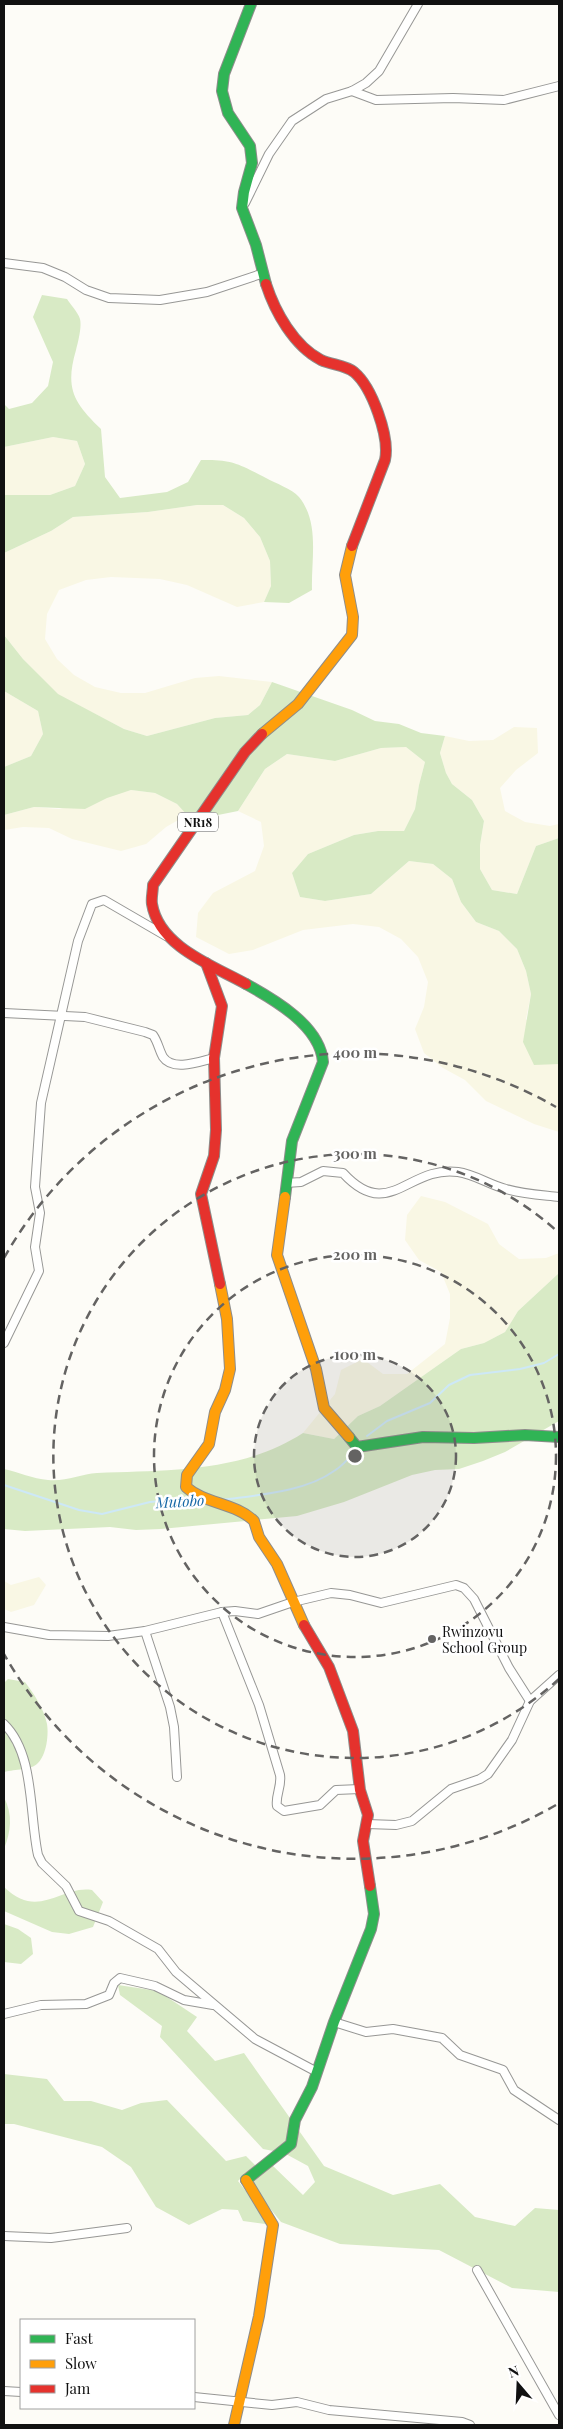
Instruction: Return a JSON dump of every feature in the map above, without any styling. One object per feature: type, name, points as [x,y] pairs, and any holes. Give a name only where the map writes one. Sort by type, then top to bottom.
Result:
[{"type":"main road","name":"NR18","points":[[251,4],[224,74],[222,86],[223,101],[228,115],[248,143],[252,155],[252,164],[242,198],[242,210],[274,305],[297,338],[311,354],[322,361],[347,368],[362,381],[385,434],[387,451],[361,520],[344,577],[355,625],[352,635],[298,704],[256,739],[245,752],[153,885],[151,895],[153,907],[171,939],[206,963],[244,982],[294,1016],[310,1033],[322,1050],[323,1062],[292,1141],[277,1248],[278,1262],[316,1369],[319,1392],[324,1408],[357,1447],[423,1437],[474,1438],[525,1435],[559,1437]]},
{"type":"main road","points":[[206,963],[221,999],[214,1058],[216,1130],[212,1142],[214,1153],[202,1184],[201,1194],[227,1319],[230,1369],[225,1390],[215,1412],[209,1444],[187,1475],[186,1487],[194,1494],[221,1502],[249,1516],[276,1564],[308,1634],[329,1668],[345,1705],[353,1731],[360,1789],[368,1815],[363,1841],[374,1919],[334,2022],[312,2088],[295,2120],[291,2144],[245,2181],[273,2225],[260,2316],[234,2425]]},
{"type":"street","points":[[242,210],[269,154],[292,120],[326,99],[352,91],[366,83],[379,71],[418,4]]},
{"type":"street","points":[[352,91],[376,100],[453,98],[504,100],[559,86]]},
{"type":"street","points":[[4,263],[43,268],[65,277],[86,290],[110,298],[160,300],[207,292],[264,273]]},
{"type":"street","points":[[4,1343],[39,1271],[35,1248],[40,1213],[35,1187],[36,1150],[41,1103],[63,1015],[78,941],[92,904],[98,900],[108,902],[171,939]]},
{"type":"street","points":[[4,1013],[25,1016],[63,1015],[100,1020],[153,1035],[162,1056],[172,1063],[194,1063],[214,1058]]},
{"type":"street","points":[[286,1183],[301,1182],[323,1171],[343,1173],[356,1186],[378,1195],[402,1188],[429,1174],[459,1172],[507,1190],[559,1197]]},
{"type":"street","points":[[4,1627],[49,1635],[108,1636],[145,1631],[235,1610],[258,1614],[293,1602],[331,1593],[350,1595],[374,1602],[389,1602],[447,1586],[464,1588],[474,1598],[509,1668],[530,1701]]},
{"type":"street","points":[[222,1612],[259,1705],[280,1775],[281,1786],[276,1802],[277,1806],[284,1811],[306,1808],[324,1803],[336,1790],[360,1789]]},
{"type":"street","points":[[145,1631],[170,1707],[174,1727],[177,1777]]},
{"type":"street","points":[[367,1824],[396,1825],[412,1821],[451,1789],[480,1779],[488,1774],[512,1740],[530,1701],[559,1675]]},
{"type":"street","points":[[4,1724],[16,1738],[24,1761],[32,1801],[36,1844],[42,1863],[66,1886],[79,1911],[109,1921],[158,1949],[176,1972],[255,2040],[317,2072]]},
{"type":"street","points":[[4,2014],[41,2005],[86,2004],[109,1995],[114,1983],[120,1978],[155,1986],[184,2000],[215,2005]]},
{"type":"street","points":[[334,2022],[366,2032],[393,2028],[442,2038],[460,2055],[503,2070],[514,2090],[559,2120]]},
{"type":"street","points":[[4,2236],[51,2238],[127,2228]]},
{"type":"street","points":[[477,2270],[559,2414]]},
{"type":"street","points":[[4,2391],[20,2392]]},
{"type":"street","points":[[195,2397],[272,2404],[297,2402],[329,2410],[462,2422],[470,2425]]},
{"type":"shaded area","points":[[53,437],[77,441],[85,464],[75,486],[50,495],[4,495],[4,447]]},
{"type":"shaded area","points":[[197,505],[223,505],[244,518],[260,537],[270,561],[271,586],[264,602],[237,607],[187,585],[160,579],[111,577],[86,580],[59,590],[47,614],[45,639],[57,659],[74,675],[95,687],[121,693],[145,693],[195,678],[219,676],[272,682],[260,705],[248,715],[215,718],[147,736],[124,729],[57,694],[23,659],[4,635],[4,553],[51,531],[73,517],[148,512]]},
{"type":"shaded area","points":[[4,691],[38,711],[43,734],[31,756],[4,767]]},
{"type":"shaded area","points":[[514,727],[537,728],[538,753],[516,770],[500,788],[505,811],[525,822],[550,826],[559,824],[559,838],[536,846],[517,894],[492,890],[480,869],[480,845],[484,821],[472,800],[452,784],[446,773],[440,753],[445,736],[469,741],[493,740]]},
{"type":"shaded area","points":[[406,747],[425,762],[415,809],[404,831],[378,831],[354,835],[308,854],[292,873],[300,897],[325,901],[371,894],[409,861],[433,864],[452,879],[461,902],[476,922],[499,931],[517,949],[526,971],[531,994],[526,1019],[559,1064],[559,1132],[534,1124],[486,1101],[465,1080],[443,1068],[424,1053],[415,1029],[424,1007],[428,982],[418,957],[401,939],[379,927],[353,924],[303,930],[253,950],[229,954],[196,937],[198,913],[213,893],[255,871],[264,846],[261,822],[238,811],[265,769],[287,754],[335,761],[381,748]]},
{"type":"shaded area","points":[[131,790],[155,793],[177,804],[187,815],[166,827],[146,844],[121,851],[72,839],[49,828],[23,827],[4,830],[4,815],[34,807],[59,809]]},
{"type":"shaded area","points":[[421,1196],[445,1202],[488,1224],[499,1244],[519,1259],[546,1258],[559,1253],[559,1273],[518,1311],[505,1332],[484,1343],[461,1349],[380,1406],[358,1416],[334,1439],[303,1433],[335,1394],[341,1370],[363,1359],[383,1374],[407,1374],[445,1344],[450,1318],[450,1294],[441,1272],[419,1260],[405,1240],[407,1215]]},
{"type":"shaded area","points":[[39,1577],[46,1585],[34,1605],[11,1612],[4,1609],[4,1581],[11,1585]]},
{"type":"green space","points":[[42,295],[67,299],[79,316],[79,339],[71,375],[74,394],[84,411],[101,429],[105,477],[120,498],[167,492],[188,482],[201,460],[220,460],[235,463],[249,469],[292,491],[306,507],[310,518],[313,542],[312,590],[289,603],[264,602],[271,586],[270,561],[260,537],[244,518],[223,505],[197,505],[148,512],[73,517],[51,531],[4,553],[4,495],[50,495],[75,486],[85,464],[77,441],[53,437],[4,447],[4,404],[9,409],[32,403],[48,386],[53,362],[33,317]]},
{"type":"green space","points":[[4,635],[23,659],[58,694],[124,729],[147,736],[215,718],[248,715],[260,705],[272,682],[352,710],[375,721],[399,724],[421,733],[445,736],[440,753],[446,773],[452,784],[472,800],[484,821],[480,845],[480,869],[492,890],[517,894],[536,846],[559,838],[559,1064],[534,1065],[523,1042],[531,994],[526,971],[517,949],[499,931],[476,922],[461,902],[452,879],[433,864],[409,861],[371,894],[325,901],[300,897],[292,873],[308,854],[354,835],[378,831],[404,831],[415,809],[425,762],[406,747],[381,748],[335,761],[287,754],[265,769],[238,811],[213,816],[187,815],[177,804],[155,793],[131,790],[107,798],[85,809],[34,807],[4,815],[4,767],[31,756],[43,734],[38,711],[4,691]]},
{"type":"green space","points":[[559,1273],[559,1421],[505,1452],[459,1469],[435,1470],[412,1475],[344,1502],[297,1516],[161,1529],[136,1530],[110,1527],[25,1531],[4,1529],[4,1469],[37,1478],[54,1480],[97,1473],[177,1470],[203,1467],[255,1456],[303,1433],[334,1439],[358,1416],[380,1406],[461,1349],[484,1343],[505,1332],[518,1311]]},
{"type":"green space","points":[[8,1679],[25,1682],[44,1713],[48,1735],[44,1753],[38,1763],[29,1768],[4,1772],[4,1683]]},
{"type":"green space","points":[[4,1797],[9,1810],[10,1823],[4,1849]]},
{"type":"green space","points":[[4,1887],[17,1897],[28,1901],[39,1902],[70,1892],[92,1890],[103,1902],[93,1927],[69,1934],[52,1932],[4,1911]]},
{"type":"green space","points":[[4,1924],[18,1929],[31,1938],[33,1954],[21,1964],[4,1962]]},
{"type":"green space","points":[[118,1985],[158,1991],[197,2017],[187,2031],[215,2061],[244,2053],[324,2166],[393,2195],[440,2184],[475,2217],[515,2226],[535,2208],[559,2210],[559,2292],[512,2288],[439,2250],[340,2244],[281,2222],[247,2180],[272,2165],[303,2195],[315,2182],[308,2166],[284,2153],[263,2149],[160,2037],[162,2026],[120,1995]]},
{"type":"green space","points":[[4,2074],[47,2079],[64,2101],[91,2101],[122,2110],[141,2103],[167,2100],[226,2161],[246,2156],[255,2165],[238,2181],[269,2221],[265,2224],[243,2221],[238,2210],[222,2209],[189,2225],[156,2207],[131,2167],[102,2147],[14,2124],[4,2124]]},
{"type":"waterway","name":"Mutobo","points":[[367,1436],[387,1421],[430,1403],[449,1385],[470,1375],[520,1369],[544,1363],[559,1354]]},
{"type":"waterway","name":"Mutobo","points":[[222,1500],[265,1494],[309,1484],[337,1469],[352,1455]]},
{"type":"waterway","name":"Mutobo","points":[[4,1485],[79,1510],[102,1514],[150,1502],[193,1498]]},
{"type":"traffic: fast","points":[[251,4],[224,74],[222,91],[228,113],[250,146],[252,163],[244,192],[242,208],[256,245],[266,284]]},
{"type":"traffic: fast","points":[[246,984],[282,1006],[305,1026],[314,1037],[320,1049],[323,1062],[292,1141],[285,1197]]},
{"type":"traffic: fast","points":[[349,1437],[357,1447],[423,1437],[474,1438],[525,1435],[559,1437]]},
{"type":"traffic: fast","points":[[246,2180],[291,2144],[295,2120],[312,2087],[334,2022],[371,1929],[374,1914],[370,1886]]},
{"type":"traffic: slow","points":[[262,734],[298,704],[352,635],[353,617],[345,575],[352,546]]},
{"type":"traffic: slow","points":[[285,1197],[277,1255],[316,1369],[324,1408],[349,1437]]},
{"type":"traffic: slow","points":[[220,1284],[227,1319],[230,1369],[225,1390],[215,1412],[209,1444],[187,1475],[186,1487],[202,1497],[238,1510],[254,1521],[259,1537],[277,1564],[304,1625]]},
{"type":"traffic: slow","points":[[234,2425],[259,2316],[273,2225],[246,2180]]},
{"type":"traffic: jam","points":[[266,284],[280,317],[294,337],[311,354],[321,360],[354,372],[367,389],[378,413],[385,439],[385,460],[352,546]]},
{"type":"traffic: jam","points":[[246,984],[204,962],[176,943],[165,932],[157,919],[152,904],[152,897],[153,885],[245,752],[262,734]]},
{"type":"traffic: jam","points":[[206,963],[222,1006],[214,1058],[216,1130],[214,1156],[201,1194],[220,1284]]},
{"type":"traffic: jam","points":[[304,1625],[329,1667],[353,1731],[360,1790],[368,1815],[363,1841],[370,1886]]},
{"type":"place","name":"Rwinzovu School Group","points":[[432,1639]]}]
